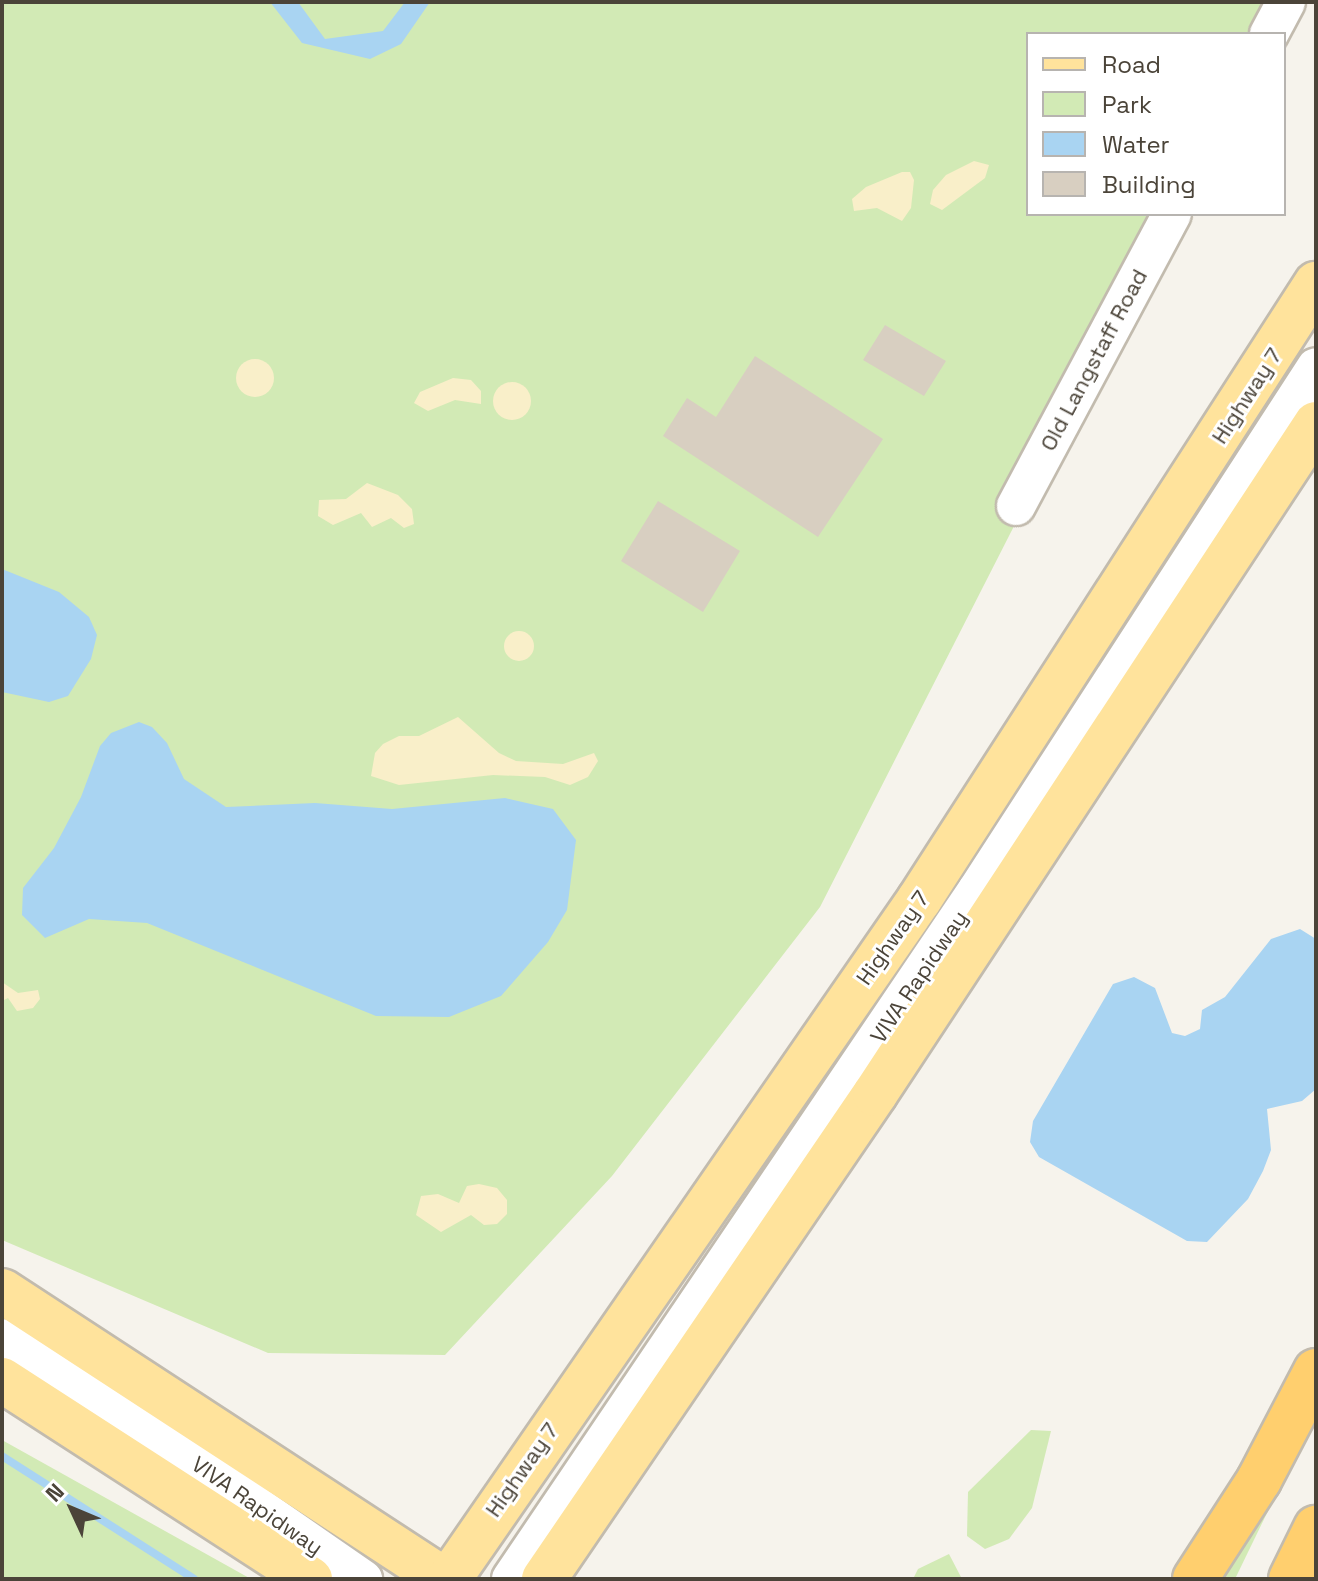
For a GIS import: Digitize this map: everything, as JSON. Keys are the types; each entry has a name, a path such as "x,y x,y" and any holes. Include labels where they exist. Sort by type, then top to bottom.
{"highway":[{"path":"1195,1579 1259,1480 1316,1371"},
{"path":"1291,1579 1316,1528"}],"main road":[{"name":"Highway 7","path":"449,1579 919,900 1316,284"},
{"path":"544,1579 875,1094 1316,424"},
{"path":"2,1291 443,1579"},
{"path":"2,1380 310,1579"}],"street":[{"path":"1270,32 1286,2"},
{"name":"Old Langstaff Road","path":"1016,506 1171,216"},
{"name":"VIVA Rapidway","path":"511,1579 977,890 1316,367"},
{"name":"VIVA Rapidway","path":"2,1338 152,1433 363,1579"},
{"name":"VIVA Rapidway","path":"152,1433 242,1473 288,1477"}],"green space":[{"path":"2,2 1281,2 1265,32 1026,32 1026,216 1172,216 820,907 612,1176 445,1355 268,1353 2,1240"},
{"path":"1031,1430 1051,1431 1032,1508 1009,1539 985,1549 967,1536 968,1492"},
{"path":"2,1440 251,1579 2,1579"},
{"path":"1282,1482 1235,1579 1215,1579"},
{"path":"949,1554 962,1579 913,1579 918,1569"}],"sand":[{"path":"974,161 989,165 985,178 942,210 930,204 933,190 946,175"},
{"path":"902,172 910,172 914,180 911,208 902,221 877,208 854,211 852,199 866,187"},
{"path":"255,359 269,364 274,378 269,392 255,397 241,392 236,378 241,364"},
{"path":"453,378 471,380 481,391 481,404 455,400 428,411 414,403 420,392"},
{"path":"512,382 525,388 531,401 525,414 512,420 499,414 493,401 499,388"},
{"path":"367,483 398,495 412,509 414,524 404,528 391,518 372,527 361,513 333,525 318,516 319,500 346,499"},
{"path":"519,631 525,632 533,640 533,652 525,660 519,661 513,660 505,652 504,646 505,640 513,632"},
{"path":"458,717 499,753 516,761 563,764 594,753 598,761 588,777 570,785 545,777 493,775 399,785 371,776 375,753 383,744 399,736 419,736"},
{"path":"2,982 18,993 38,990 40,999 33,1008 17,1011 8,998 2,1001"},
{"path":"479,1184 497,1188 507,1200 507,1214 497,1224 484,1225 471,1215 441,1232 416,1215 421,1196 438,1194 459,1203 467,1186"}],"water":[{"path":"270,2 298,2 325,39 383,31 405,2 430,2 401,44 370,59 302,43"},
{"path":"2,569 59,592 89,617 97,635 91,659 68,696 49,702 2,692"},
{"path":"139,722 152,727 167,743 184,779 226,807 315,803 392,809 505,798 553,809 576,840 567,910 548,942 501,996 449,1017 376,1016 147,923 89,919 45,938 22,915 23,888 54,848 81,797 100,746 111,733"},
{"path":"1300,929 1316,939 1316,1089 1302,1101 1267,1109 1271,1150 1263,1171 1248,1199 1207,1242 1187,1241 1039,1157 1030,1142 1033,1121 1113,984 1134,977 1155,988 1172,1033 1185,1036 1200,1029 1202,1010 1225,997 1271,939"}],"building":[{"path":"885,325 946,361 924,396 863,360"},
{"path":"755,356 883,439 818,537 663,436 687,398 716,417"},
{"path":"658,501 740,551 703,612 621,561"}],"waterway":[{"path":"2,1456 194,1579"}]}
